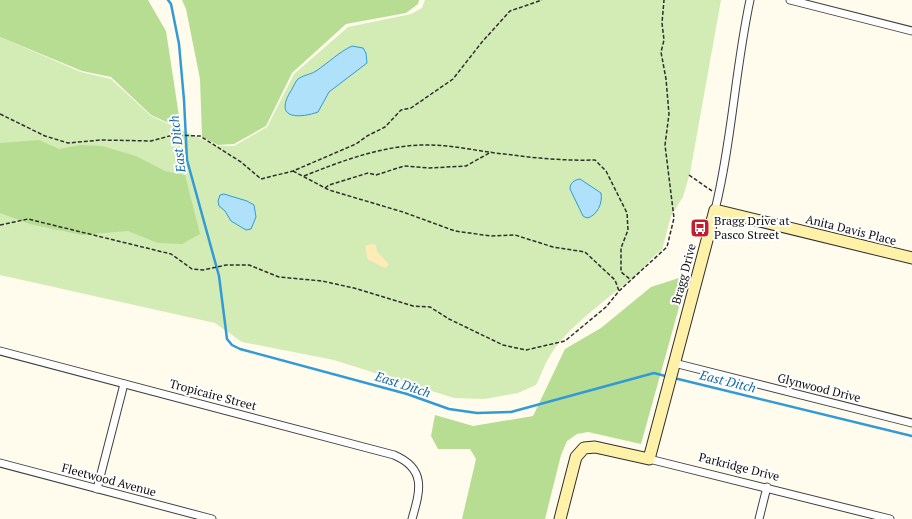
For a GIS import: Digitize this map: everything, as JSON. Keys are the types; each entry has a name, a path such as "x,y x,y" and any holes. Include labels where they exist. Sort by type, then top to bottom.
{"street":[{"name":"Bragg Drive","path":"649,459 715,210 728,150 740,46 750,0"},
{"path":"790,0 912,31"},
{"name":"Anita Davis Place","path":"715,210 912,258"},
{"name":"Tropicaire Street","path":"0,351 391,453 407,461 415,470 419,485 419,494 412,519"},
{"name":"Glynwood Drive","path":"673,367 912,423"},
{"path":"97,489 124,384"},
{"name":"Parkridge Drive","path":"560,519 576,457 582,450 589,446 767,487 890,519"},
{"name":"Fleetwood Avenue","path":"0,463 212,519"},
{"path":"759,519 767,487"}],"path":[{"path":"0,114 45,136 68,143 101,140 151,140 166,135 200,136 240,162 261,179 293,171 356,144 385,126 401,110 411,108 453,79 482,42 510,11 542,0"},
{"path":"0,225 28,220 172,254 192,269 204,270 226,265 249,265 279,277 322,281 413,306 430,307 449,319 503,345 526,350 565,342 606,307 619,291 667,247 674,218 665,145 669,114 666,79 661,52 664,40 662,24 664,0"},
{"path":"304,176 345,159 379,150 420,145 459,147 491,152 578,161 595,160 606,171 627,213 628,230 621,248 621,272 631,280"},
{"path":"326,188 329,185 356,176 368,173 376,175 404,166 429,168 466,166 491,152"},
{"path":"293,171 326,188 403,212 455,231 491,236 515,235 552,247 585,252 615,280 619,291"},
{"path":"690,175 718,196"}],"green space":[{"path":"0,0 148,0 166,31 179,116 173,125 151,115 111,77 82,71 0,37"},
{"path":"182,0 419,0 418,4 406,13 346,24 292,73 266,126 234,144 218,145 202,137 200,79 186,9"},
{"path":"425,0 721,0 690,173 683,197 671,216 662,250 655,255 638,273 569,332 551,354 536,385 518,393 484,399 454,398 334,360 242,342 215,323 0,275 0,37 81,72 111,79 151,116 217,146 234,146 267,127 294,74 348,27 411,14 422,8"},
{"path":"39,140 59,149 80,145 102,146 136,156 165,171 185,175 200,234 182,244 158,243 128,231 82,235 30,224 0,213 0,143"},
{"path":"688,275 641,444 588,432 577,434 567,441 561,455 545,519 462,519 476,459 470,449 438,449 431,436 435,415 473,426 533,416 565,349 601,328 651,287"}],"sand":[{"path":"370,244 376,245 377,252 389,264 386,268 368,260 365,246"}],"water":[{"path":"352,46 363,48 366,53 367,63 329,92 318,112 298,116 288,113 285,109 286,102 297,80 316,71 338,54"},
{"path":"580,179 601,193 600,205 594,215 587,218 583,216 570,189 573,182"},
{"path":"224,194 247,201 254,205 256,217 251,229 246,230 231,221 225,211 219,206 218,201 220,195"}],"waterway":[{"name":"East Ditch","path":"168,0 171,4 179,44 187,160 219,276 227,339 232,345 240,349 407,394 449,409 477,413 511,412 654,373 669,377"},
{"name":"East Ditch","path":"674,378 912,436"}],"place":[{"name":"Bragg Drive at Pasco Street","path":"700,228"}]}
